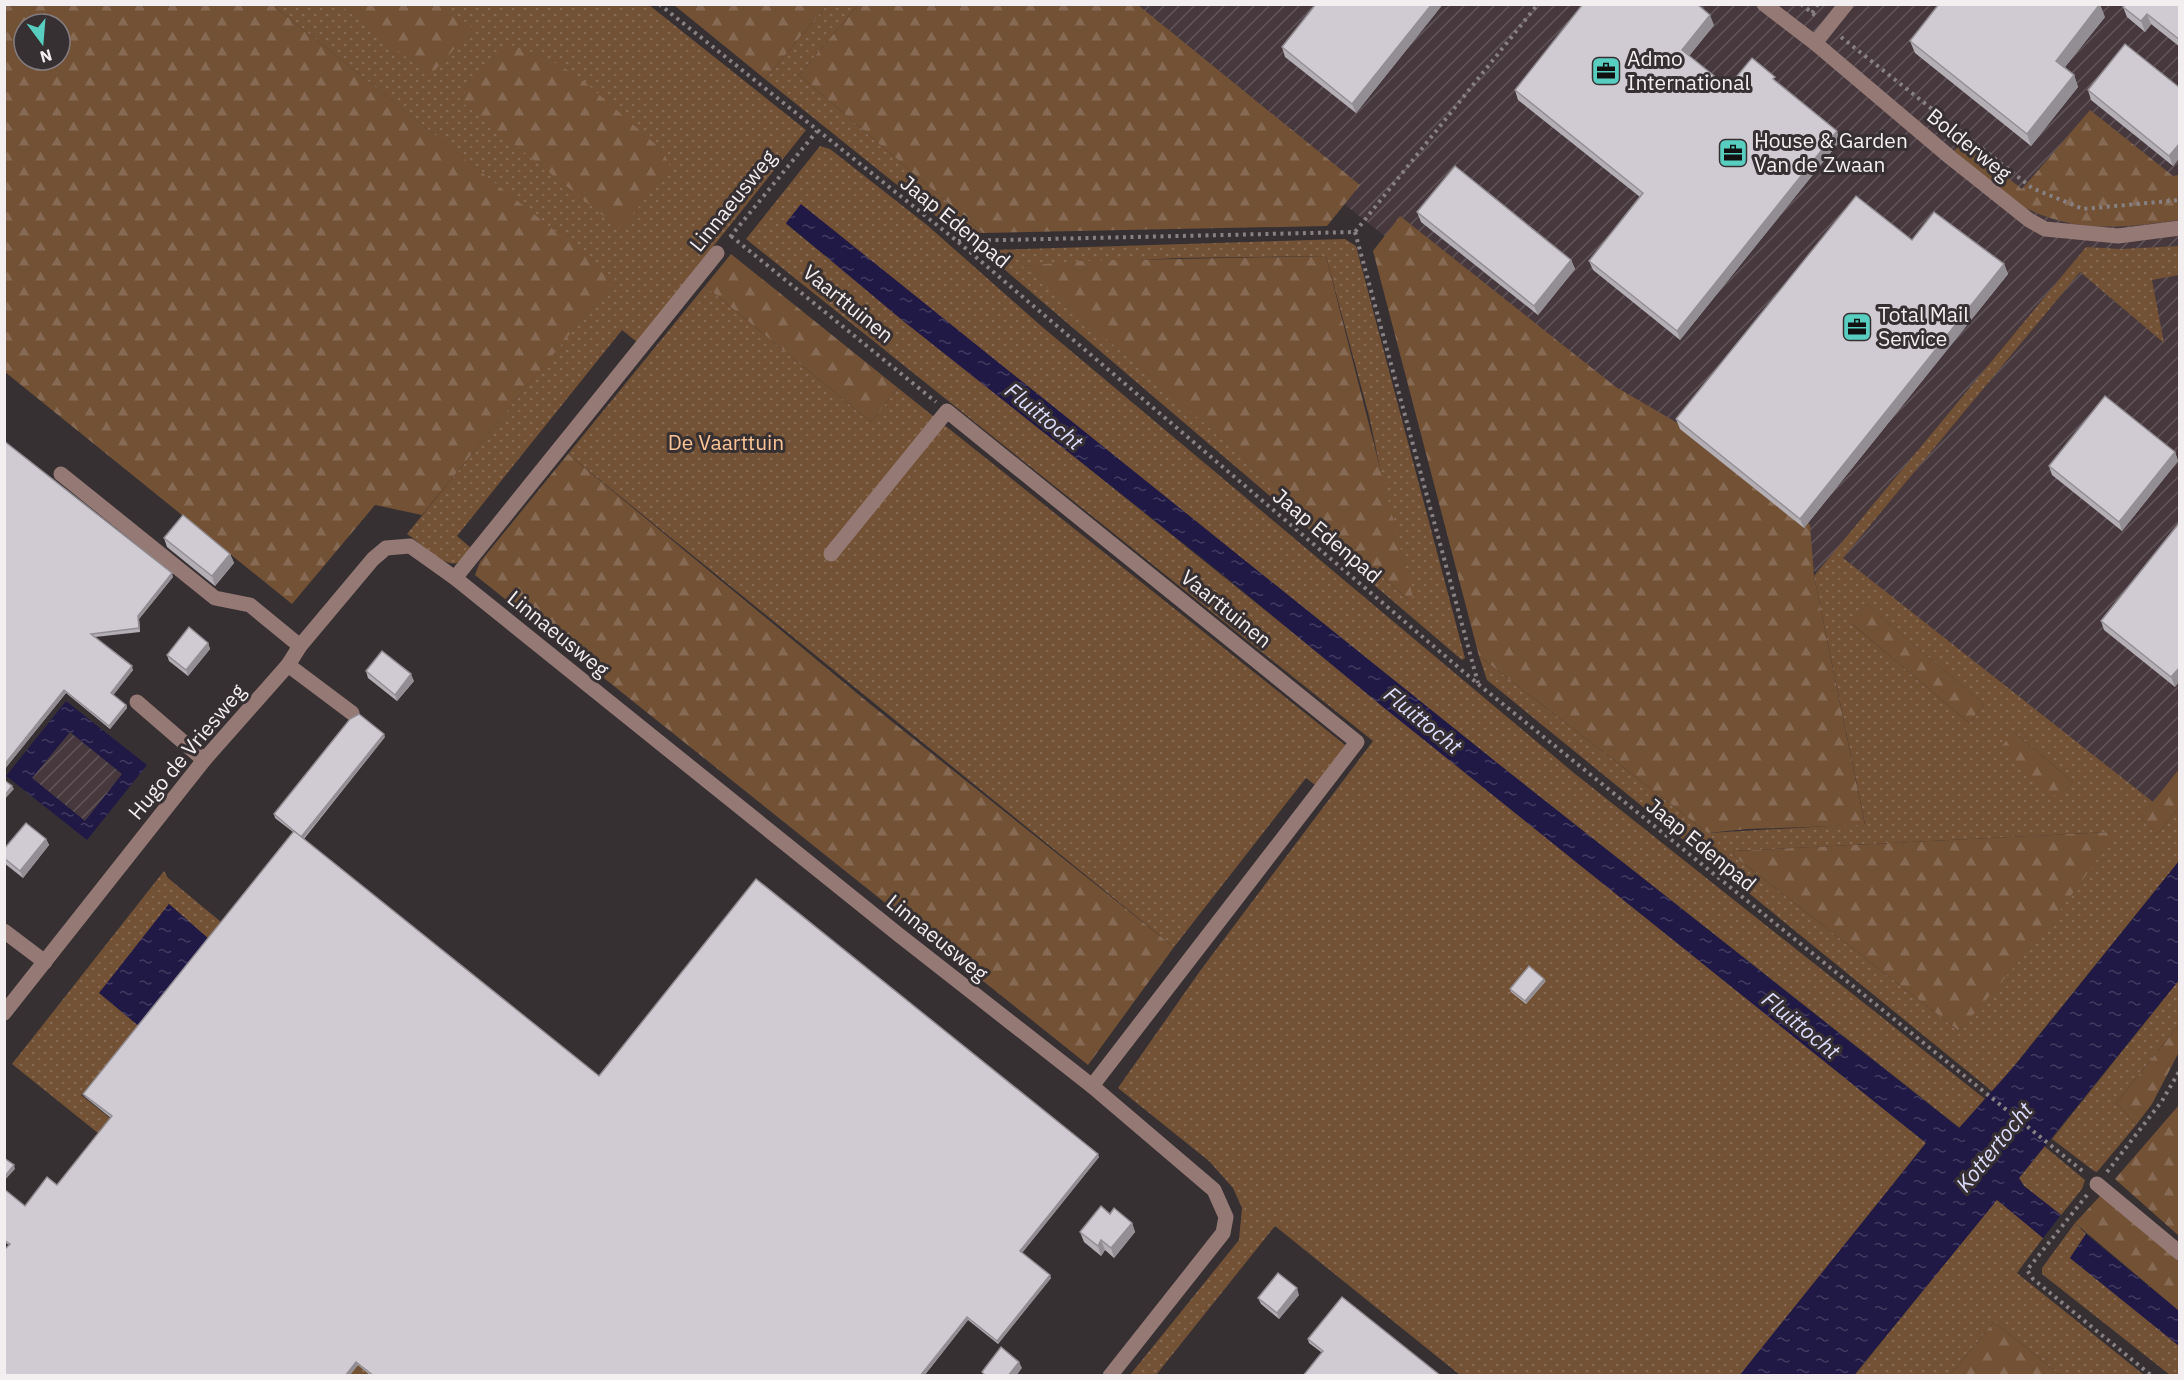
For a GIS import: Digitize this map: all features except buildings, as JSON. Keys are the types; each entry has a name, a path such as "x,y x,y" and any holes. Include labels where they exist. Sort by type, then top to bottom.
{"street":[{"name":"Bolderweg","path":"1764,4 1815,43 1951,158 2029,220 2045,229 2118,236 2180,228"},
{"path":"1815,43 1846,4"},
{"name":"Linnaeusweg","path":"455,578 717,253"},
{"path":"831,554 947,411"},
{"name":"Vaarttuinen","path":"947,411 1357,742 1092,1086"},
{"path":"61,474 216,598 250,605 300,646"},
{"name":"Hugo de Vriesweg","path":"4,1013 204,760 288,665 300,646 379,553 401,545 418,549"},
{"name":"Linnaeusweg","path":"418,549 899,935 1092,1086 1214,1190 1226,1217 1223,1233 1110,1376"},
{"path":"288,665 352,713"},
{"path":"137,702 204,760"},
{"path":"4,931 45,962"},
{"path":"2095,1182 2180,1253"}],"path":[{"name":"Jaap Edenpad","path":"659,4 957,241 1478,684 2095,1182"},
{"path":"957,241 1355,232 1538,4"},
{"path":"1801,4 2032,188 2083,209 2180,200"},
{"path":"1812,13 1818,4"},
{"name":"Linnaeusweg","path":"717,253 817,131"},
{"path":"1355,232 1478,684"},
{"name":"Vaarttuinen","path":"731,236 947,411"},
{"path":"2152,1376 2033,1279 2027,1270 2095,1182 2157,1108 2180,1070"}],"shaded area":[{"path":"1089,5 2179,5 2179,856"},
{"path":"70,732 123,774 85,821 32,778"}],"green space":[{"path":"4,5 273,5 615,279 422,515 375,505 292,604 5,372"},
{"path":"273,5 649,5 806,130 637,342 622,330 457,536 471,548 457,563 446,562 439,558 407,534 614,279"},
{"path":"340,5 444,5 473,28 430,76"},
{"path":"674,5 827,5 765,79"},
{"path":"827,5 858,5 799,75 983,233 957,233 765,79"},
{"path":"858,5 1138,5 1360,185 1327,226 983,233 799,75"},
{"path":"511,45 544,56 579,77 662,150 670,166 621,230 459,100 485,64"},
{"path":"2090,110 2173,176 2179,175 2179,220 2120,226 2063,222 2016,203 1952,153 1963,142 2022,189"},
{"path":"820,146 830,149 927,225 1040,325 1574,773 1985,1099 1960,1128 1501,766 801,205 786,224 1926,1143 1740,1375 1460,1375 1275,1226 1156,1375 1130,1375 1239,1240 1242,1208 1233,1188 1209,1161 1118,1088 1200,971 1373,741 746,239"},
{"path":"1400,216 1616,387 1686,428 1810,525 1814,576 1865,825 1747,829 1708,833 1479,656 1373,251"},
{"path":"1345,239 1356,246 1465,658 1462,660 990,257 991,250","holes":["1326,256 1369,416 1408,599 1023,266 1179,258"]},
{"path":"2179,246 2179,275 2152,280 2164,343 2080,272 1843,558 2153,802 2141,817 2157,835 2179,807 2179,861 1993,1092 1487,680 1479,656 1708,833 1865,824 1814,576 2086,247 2120,249","holes":["1867,605 1984,704 1969,723 1852,624","2014,732 2073,782 2059,798","2109,832 1959,1031 1734,856 1733,851"]},
{"path":"731,254 898,388 871,422 705,286"},
{"path":"1326,256 1413,597 1408,599 1022,266 1081,261"},
{"name":"De Vaarttuin","path":"705,286 871,422 898,388 1354,752 1323,791 1306,778 1174,947 568,454"},
{"path":"568,454 870,704 1174,947 1088,1065 475,575 480,562"},
{"path":"1867,605 1984,704 1969,723 1851,623"},
{"path":"2014,732 2073,782 2059,799 2000,748"},
{"path":"2179,769 2179,807 2157,835 2141,817"},
{"path":"2109,832 2111,841 2042,935 1959,1031 1734,856 1733,851"},
{"path":"164,871 168,878 221,922 210,940 169,904 100,993 140,1027 81,1095 398,1346 374,1375 348,1375 368,1350 12,1064"},
{"path":"2179,980 2179,1025 2116,1103 2136,1125 2097,1172 2094,1171 2052,1139"},
{"path":"2179,1025 2179,1052 2152,1104 2136,1125 2116,1103"},
{"path":"2179,1105 2179,1236 2115,1179"},
{"path":"2044,1146 2085,1180 2082,1189 2061,1215 2024,1186 2019,1178"},
{"path":"2101,1195 2179,1260 2179,1311 2075,1223"},
{"path":"1997,1199 2043,1238 2017,1273 2144,1375 2060,1375 1994,1322 1950,1375 1854,1376"},
{"path":"2075,1223 2086,1234 2070,1258 2179,1344 2179,1375 2170,1375 2042,1274 2042,1268"},
{"path":"1994,1322 2060,1375 1950,1375"}],"water":[{"path":"801,204 1501,766 1959,1128 2017,1063 2179,861 2179,980 2019,1178 2024,1186 2061,1215 2043,1238 1997,1200 1854,1375 1740,1375 1926,1143 1383,707 1227,578 902,320 786,223"},
{"path":"66,701 147,765 87,840 6,776","holes":["70,732 122,774 85,821 32,778"]},
{"path":"169,904 210,940 140,1027 99,993"},
{"path":"2086,1234 2179,1311 2179,1346 2070,1258"}],"place":[{"name":"Admo International","path":"1606,71"},
{"name":"House & Garden Van de Zwaan","path":"1733,153"},
{"name":"Total Mail Service","path":"1857,327"}],"water label":[{"name":"Fluittocht","path":"1044,416"},
{"name":"Fluittocht","path":"1423,720"},
{"name":"Fluittocht","path":"1801,1025"},
{"name":"Kottertocht","path":"1994,1147"}]}
